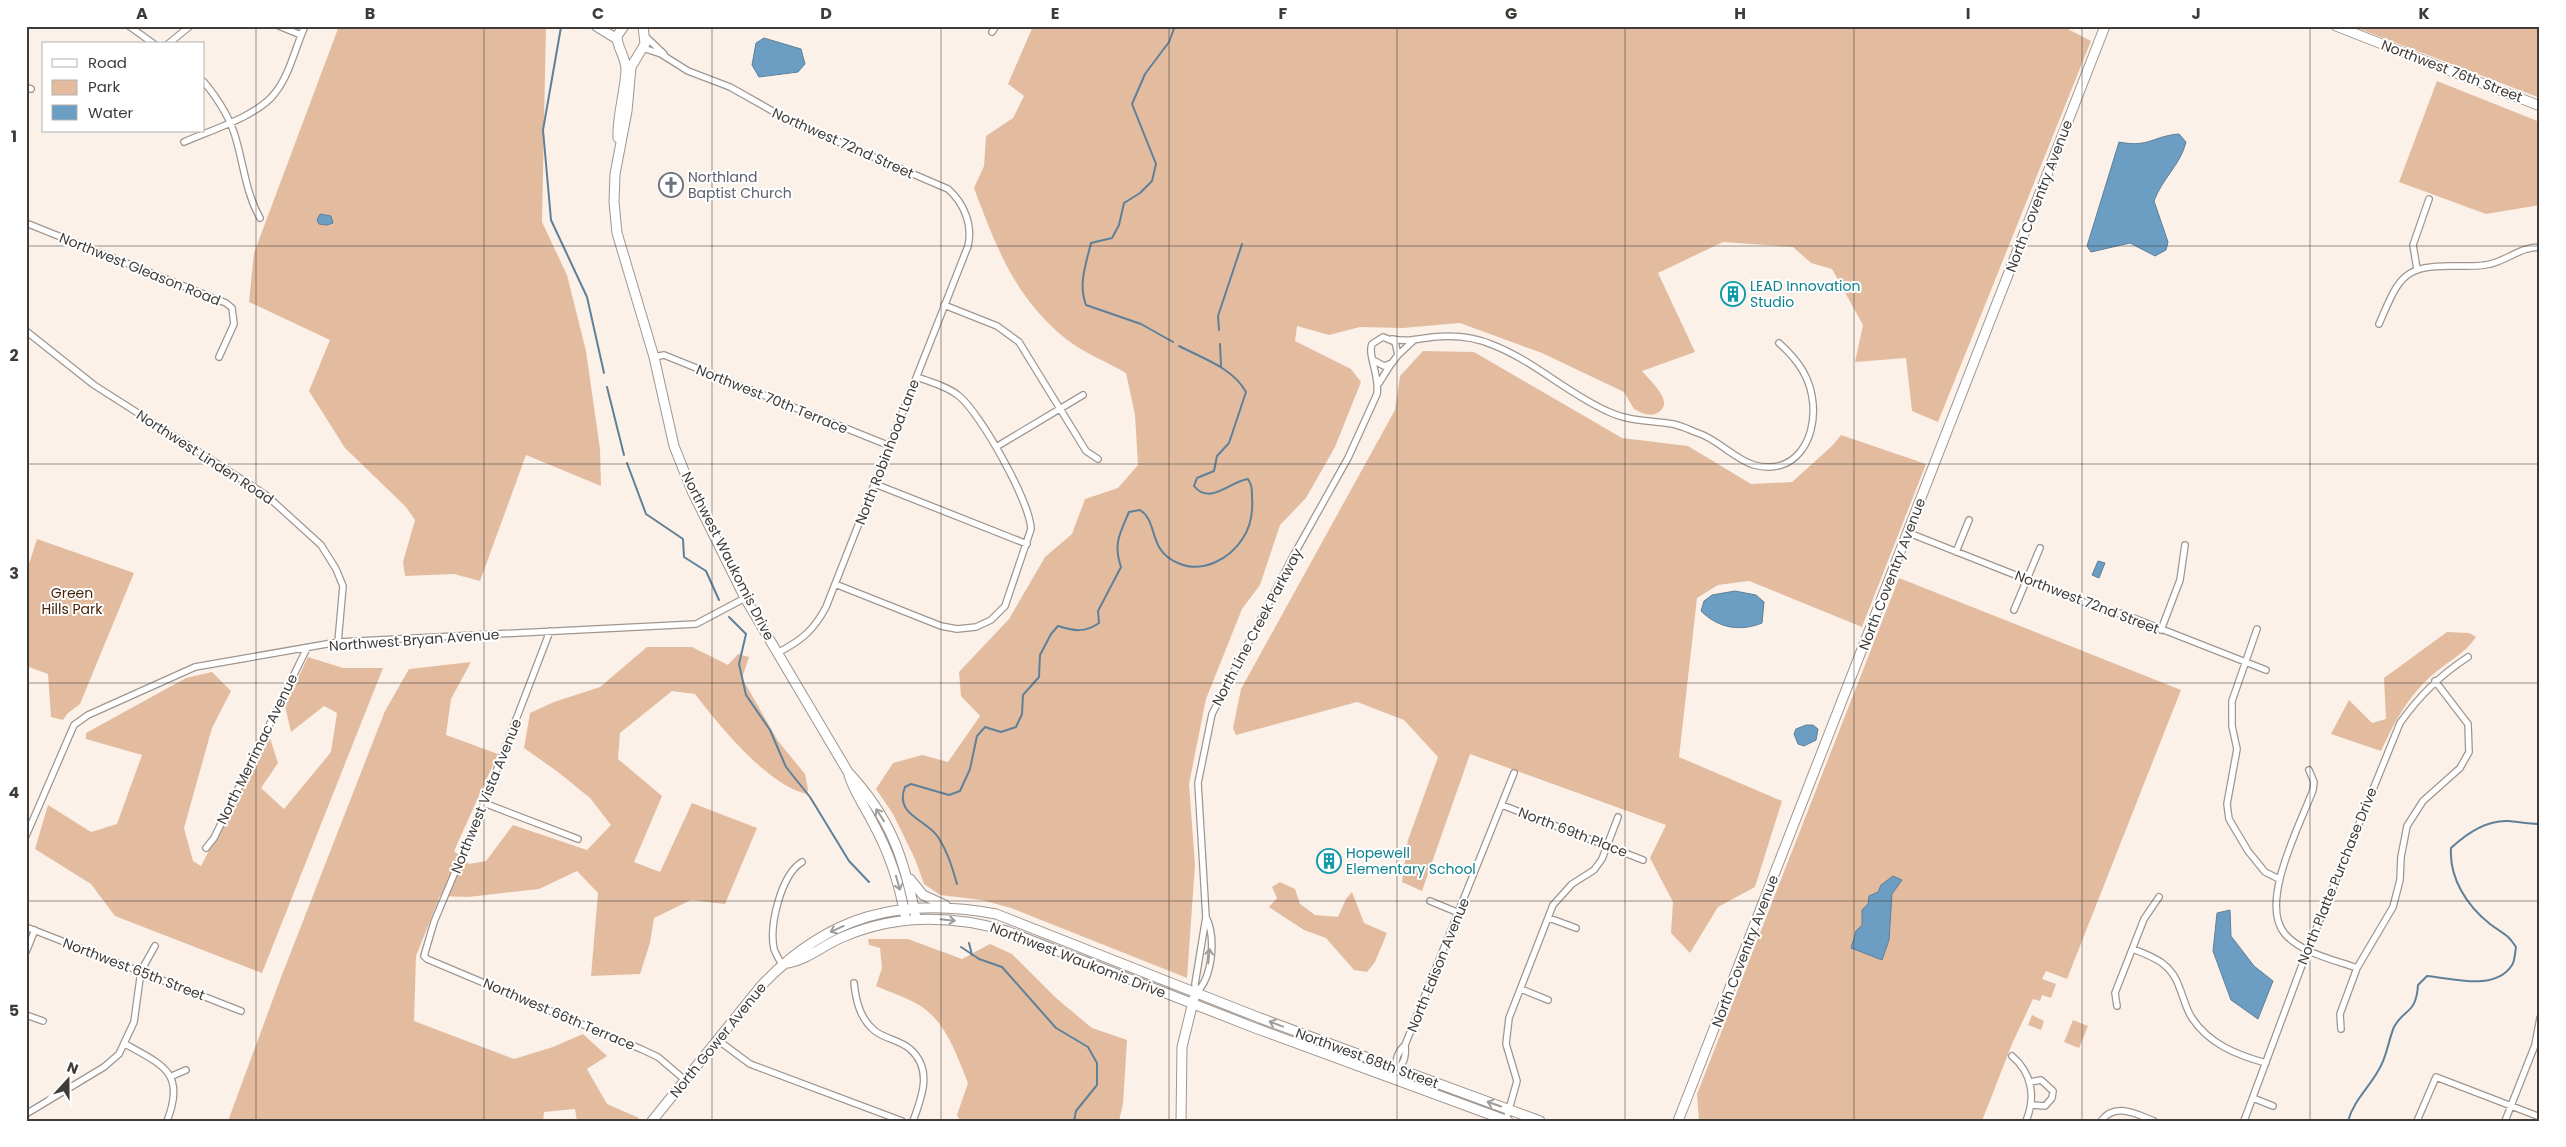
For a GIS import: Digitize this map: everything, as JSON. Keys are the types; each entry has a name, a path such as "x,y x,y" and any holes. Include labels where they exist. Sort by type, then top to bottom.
{"main road":[{"path":"596,26 617,39 623,27 605,26"},
{"name":"North Coventry Avenue","path":"1678,1121 1909,533 1943,438 2105,26"},
{"name":"Northwest 76th Street","path":"2336,26 2540,106"},
{"name":"Northwest Waukomis Drive","path":"643,30 641,50 631,67 627,111 619,149 614,202 617,233 654,357 674,446 692,491 745,598 848,772 853,788 886,848 896,877 906,920"},
{"name":"Northwest Waukomis Drive","path":"617,39 625,58 626,71 617,135 619,149"},
{"path":"621,49 630,53 641,50"},
{"name":"Northwest Waukomis Drive","path":"848,772 861,785 890,829 908,875 916,918 980,923 1007,931 1192,1003"},
{"path":"908,875 924,895 950,907"},
{"name":"North Gower Avenue","path":"652,1121 719,1041 761,986 786,965 796,952 840,927 883,913 914,907 950,907 996,914"},
{"name":"Northwest Waukomis Drive","path":"996,914 1196,993"},
{"name":"North Gower Avenue","path":"786,965 802,960 845,936 872,927 916,918"},
{"path":"1181,1121 1182,1047 1196,993"},
{"name":"Northwest 68th Street","path":"1196,993 1396,1070 1540,1121"},
{"name":"Northwest 68th Street","path":"1192,1003 1393,1080 1507,1120"},
{"path":"1255,1028 1260,1018"}],"street":[{"path":"129,26 151,42"},
{"path":"170,42 190,26"},
{"path":"279,26 301,35"},
{"path":"184,142 248,115 264,105 275,93 291,62 305,26"},
{"name":"Northwest 72nd Street","path":"643,30 668,60"},
{"name":"Northwest 72nd Street","path":"641,50 661,54 688,71 730,87 792,122 948,189 958,199 965,212 970,232"},
{"path":"205,83 220,101 236,138 251,202 260,218"},
{"path":"2418,269 2413,245 2429,199"},
{"name":"Northwest Gleason Road","path":"26,223 226,303 232,308 234,324 219,358"},
{"name":"North Robinhood Lane","path":"777,653 792,645 816,627 875,484 968,246 970,232"},
{"path":"2379,324 2398,283 2418,269 2431,266 2491,264 2531,247 2540,247"},
{"path":"944,305 997,326 1013,336 1028,354 1086,451 1098,459"},
{"name":"Northwest Linden Road","path":"26,330 94,384 266,495 321,545 336,569 343,586 338,642"},
{"path":"1379,383 1370,348 1375,340 1383,337 1413,341 1447,336 1492,344 1620,417 1675,424 1703,435 1725,447 1740,459 1771,467 1793,458 1803,450 1814,426 1813,402 1808,380 1802,366 1779,343"},
{"path":"1392,339 1397,346 1398,355"},
{"name":"North Line Creek Parkway","path":"1196,993 1195,984 1206,917 1198,783 1212,714 1273,594 1348,458 1377,394 1379,383 1398,355 1413,341"},
{"name":"Northwest 70th Terrace","path":"654,357 664,356 890,446"},
{"path":"1373,360 1384,366 1392,363"},
{"path":"835,584 941,626 962,629 984,624 1005,606 1027,544 1031,517 996,448 970,408 958,395 916,377"},
{"path":"996,448 1083,396"},
{"path":"875,484 1027,544"},
{"path":"1956,552 1969,520"},
{"name":"Northwest 72nd Street","path":"1909,533 2104,610 2123,614 2266,670"},
{"path":"2161,630 2180,580 2185,545"},
{"path":"2014,610 2040,548"},
{"name":"Northwest Bryan Avenue","path":"26,836 74,725 88,715 195,667 338,642 696,624 745,598"},
{"path":"2257,629 2232,701 2232,726 2237,749 2226,804 2230,819 2248,851 2265,872 2279,879"},
{"name":"Northwest Vista Avenue","path":"427,959 424,952 426,943 484,802 550,632"},
{"name":"North Merrimac Avenue","path":"206,848 214,838 307,648"},
{"name":"North Platte Purchase Drive","path":"2244,1121 2308,950 2393,737 2400,723 2417,699 2435,681 2468,657"},
{"path":"2341,1029 2340,1014 2357,968 2393,907 2400,880 2400,857 2407,826 2423,800 2460,768 2468,752 2468,724 2435,681"},
{"path":"2310,770 2314,782 2313,790 2279,879 2276,910 2284,934 2294,943 2357,968"},
{"name":"North Edison Avenue","path":"1393,1080 1396,1070 1402,1066 1406,1054 1406,1045 1514,773"},
{"path":"484,802 578,839"},
{"name":"North 69th Place","path":"1502,805 1643,860"},
{"path":"1507,1120 1517,1081 1506,1044 1506,1032 1521,989 1549,918 1561,894 1572,884 1594,870 1608,846 1618,818"},
{"path":"786,965 774,949 774,930 779,901 790,870 802,862"},
{"path":"2117,1006 2115,993 2144,919 2159,897"},
{"path":"1430,901 1459,912"},
{"name":"North Line Creek Parkway","path":"1196,993 1202,987 1209,963 1210,927 1206,917"},
{"path":"1549,918 1576,928"},
{"name":"Northwest 65th Street","path":"26,927 241,1011"},
{"path":"26,952 35,930"},
{"path":"26,1114 104,1067 119,1054 134,1022 141,972 155,946"},
{"path":"2133,949 2158,958 2168,966 2175,976 2190,1016 2211,1039 2230,1051 2266,1063"},
{"name":"Northwest 66th Terrace","path":"427,959 641,1049 658,1057 685,1080"},
{"path":"854,982 855,997 861,1015 875,1031 910,1049 922,1064 925,1077 920,1102 913,1121"},
{"path":"1521,989 1548,1000"},
{"path":"26,1014 43,1021"},
{"path":"2505,1121 2535,1045 2540,1018"},
{"path":"719,1041 750,1064 902,1121"},
{"path":"125,1044 160,1063 172,1076 174,1104 167,1121"},
{"path":"2012,1056 2023,1068 2030,1082 2031,1105 2026,1121"},
{"path":"172,1076 186,1070"},
{"path":"2417,1121 2436,1077 2540,1117"},
{"path":"2030,1082 2041,1080 2053,1091 2052,1098 2045,1106 2031,1105"},
{"path":"2253,1098 2273,1106"},
{"path":"2101,1121 2114,1111 2124,1110 2154,1121"}],"green space":[{"path":"339,26 546,26 542,222 567,275 586,351 600,449 601,486 526,455 480,581 454,574 405,576 403,562 415,520 406,507 345,448 309,391 330,340 249,302 254,253"},
{"path":"1033,26 2062,26 2091,41 1938,422 1912,411 1906,358 1855,362 1863,325 1832,269 1811,263 1793,247 1723,242 1658,273 1695,352 1642,371 1663,398 1662,409 1651,415 1634,409 1624,392 1542,353 1460,323 1403,328 1360,327 1329,335 1297,326 1295,341 1351,369 1361,382 1335,447 1306,498 1280,525 1260,585 1242,609 1206,699 1189,784 1195,865 1187,978 1011,908 982,900 940,895 924,884 915,859 893,814 876,789 893,763 922,755 948,762 980,716 961,696 959,672 1009,619 1045,557 1072,534 1085,499 1118,488 1138,465 1135,415 1126,373 1066,339 1033,306 1020,289 999,251 974,188 984,166 986,136 1013,118 1024,96 1008,84"},
{"path":"2352,26 2540,26 2540,98"},
{"path":"2437,81 2540,122 2540,205 2486,214 2399,182"},
{"path":"1423,351 1474,352 1622,438 1688,446 1751,484 1792,482 1832,446 1841,435 1926,464 1862,627 1749,581 1718,585 1697,598 1679,757 1782,801 1755,887 1718,907 1690,953 1671,933 1673,902 1650,858 1666,825 1470,754 1422,891 1402,882 1408,840 1438,757 1404,720 1357,702 1236,735 1233,728 1241,689 1395,410 1400,376"},
{"name":"Green Hills Park","path":"37,539 134,573 80,704 68,713 63,720 51,717 48,674 26,666 26,573"},
{"path":"1899,578 2181,690 2067,979 2046,971 2042,979 2056,984 2051,998 2042,995 2040,1001 2033,999 2012,1044 1982,1121 1699,1121 1697,1094"},
{"path":"2447,632 2469,633 2476,637 2461,653 2430,677 2414,693 2396,721 2381,751 2331,734 2349,700 2372,723 2386,719 2384,678"},
{"path":"647,647 692,647 728,665 738,654 749,657 742,678 778,741 805,774 807,794 792,789 777,780 745,753 695,694 672,691 620,733 618,759 662,796 634,862 660,872 692,803 757,828 725,904 691,900 654,918 650,943 640,974 591,976 598,893 577,871 539,889 468,897 440,896 416,956 414,1021 514,1059 553,1047 583,1034 607,1056 587,1069 607,1104 639,1118 637,1121 577,1121 575,1109 544,1112 543,1121 228,1121 280,980 385,711 409,669 471,662 451,699 446,735 498,754 454,851 469,864 486,861 513,825 587,850 611,825 590,798 524,748 530,713 554,702 600,687"},
{"path":"308,657 343,668 383,668 262,973 115,916 91,884 35,849 48,805 91,832 117,824 142,755 86,739 86,733 186,678 212,672 231,691 212,728 184,828 193,861 201,866 269,735 278,763 261,788 284,809 331,752 337,713 324,706 291,732 285,706"},
{"path":"1280,882 1295,889 1300,904 1315,915 1338,917 1346,899 1352,892 1364,923 1387,933 1375,962 1367,972 1354,970 1326,938 1304,930 1269,907 1277,898 1272,887"},
{"path":"868,939 908,939 962,959 990,944 1012,954 1056,998 1092,1028 1127,1040 1123,1104 1119,1121 960,1121 957,1115 968,1083 945,1031 931,1014 922,1007 906,998 876,986 882,968 880,948 869,945"},
{"path":"2032,1015 2044,1021 2041,1030 2028,1025"},
{"path":"2073,1020 2088,1026 2079,1048 2064,1042"}],"water":[{"path":"764,38 801,49 805,64 798,72 759,77 752,65 756,43"},
{"path":"2179,134 2186,142 2184,150 2154,201 2168,242 2166,250 2155,256 2130,243 2091,252 2087,246 2119,142 2137,144"},
{"path":"320,214 331,216 333,223 327,225 319,224 317,220"},
{"path":"2098,561 2105,563 2099,578 2092,575"},
{"path":"1735,591 1756,595 1764,602 1762,623 1738,628 1730,627 1722,625 1701,611 1704,601 1712,595"},
{"path":"1806,725 1813,725 1818,729 1816,740 1804,746 1798,744 1794,734 1796,729"},
{"path":"1893,876 1902,880 1892,894 1889,940 1882,960 1851,948 1856,931 1862,925 1862,910 1868,904 1869,896 1878,892 1881,885"},
{"path":"2230,910 2231,936 2254,966 2273,981 2258,1019 2231,1000 2213,951 2217,913"}],"waterway":[{"path":"1173,342 1141,324 1086,305 1083,282 1091,243 1112,238 1119,225 1124,203 1140,193 1152,181 1156,164 1132,104 1145,74 1169,42 1175,26"},
{"path":"561,27 543,130 551,220 587,297 604,373"},
{"path":"1219,330 1218,316 1242,244"},
{"path":"1220,344 1221,366"},
{"path":"957,884 947,854 938,837 907,810 903,796 905,787 911,784 949,795 960,791 970,769 977,736 985,727 1001,732 1016,727 1022,714 1023,695 1039,677 1040,655 1051,634 1058,626 1084,630 1099,623 1098,611 1121,567 1118,545 1120,533 1129,512 1140,510 1146,515 1157,544 1162,551 1168,557 1187,566 1206,565 1223,558 1237,546 1248,528 1252,513 1252,488 1248,479 1220,491 1207,494 1200,492 1194,486 1197,478 1214,471 1217,456 1229,443 1246,392 1233,376 1225,370 1179,346"},
{"path":"607,387 624,455"},
{"path":"627,463 646,514 683,539 684,557 706,571 719,600"},
{"path":"729,617 746,634 739,664 746,695 770,730 786,767 810,797 849,861 869,882"},
{"path":"2348,1121 2357,1101 2381,1066 2394,1027 2415,1002 2418,985 2427,976 2460,981 2484,981 2504,973 2513,963 2516,947 2513,942 2482,917 2461,890 2453,870 2451,848 2470,833 2492,823 2508,821 2540,824"},
{"path":"969,943 972,955"},
{"path":"961,947 979,959 1002,967 1056,1028 1088,1047 1097,1063 1097,1085 1076,1111 1074,1121"}],"place":[{"name":"Northland Baptist Church","path":"671,185"},
{"name":"LEAD Innovation Studio","path":"1733,294"},
{"name":"Hopewell Elementary School","path":"1329,861"}]}
